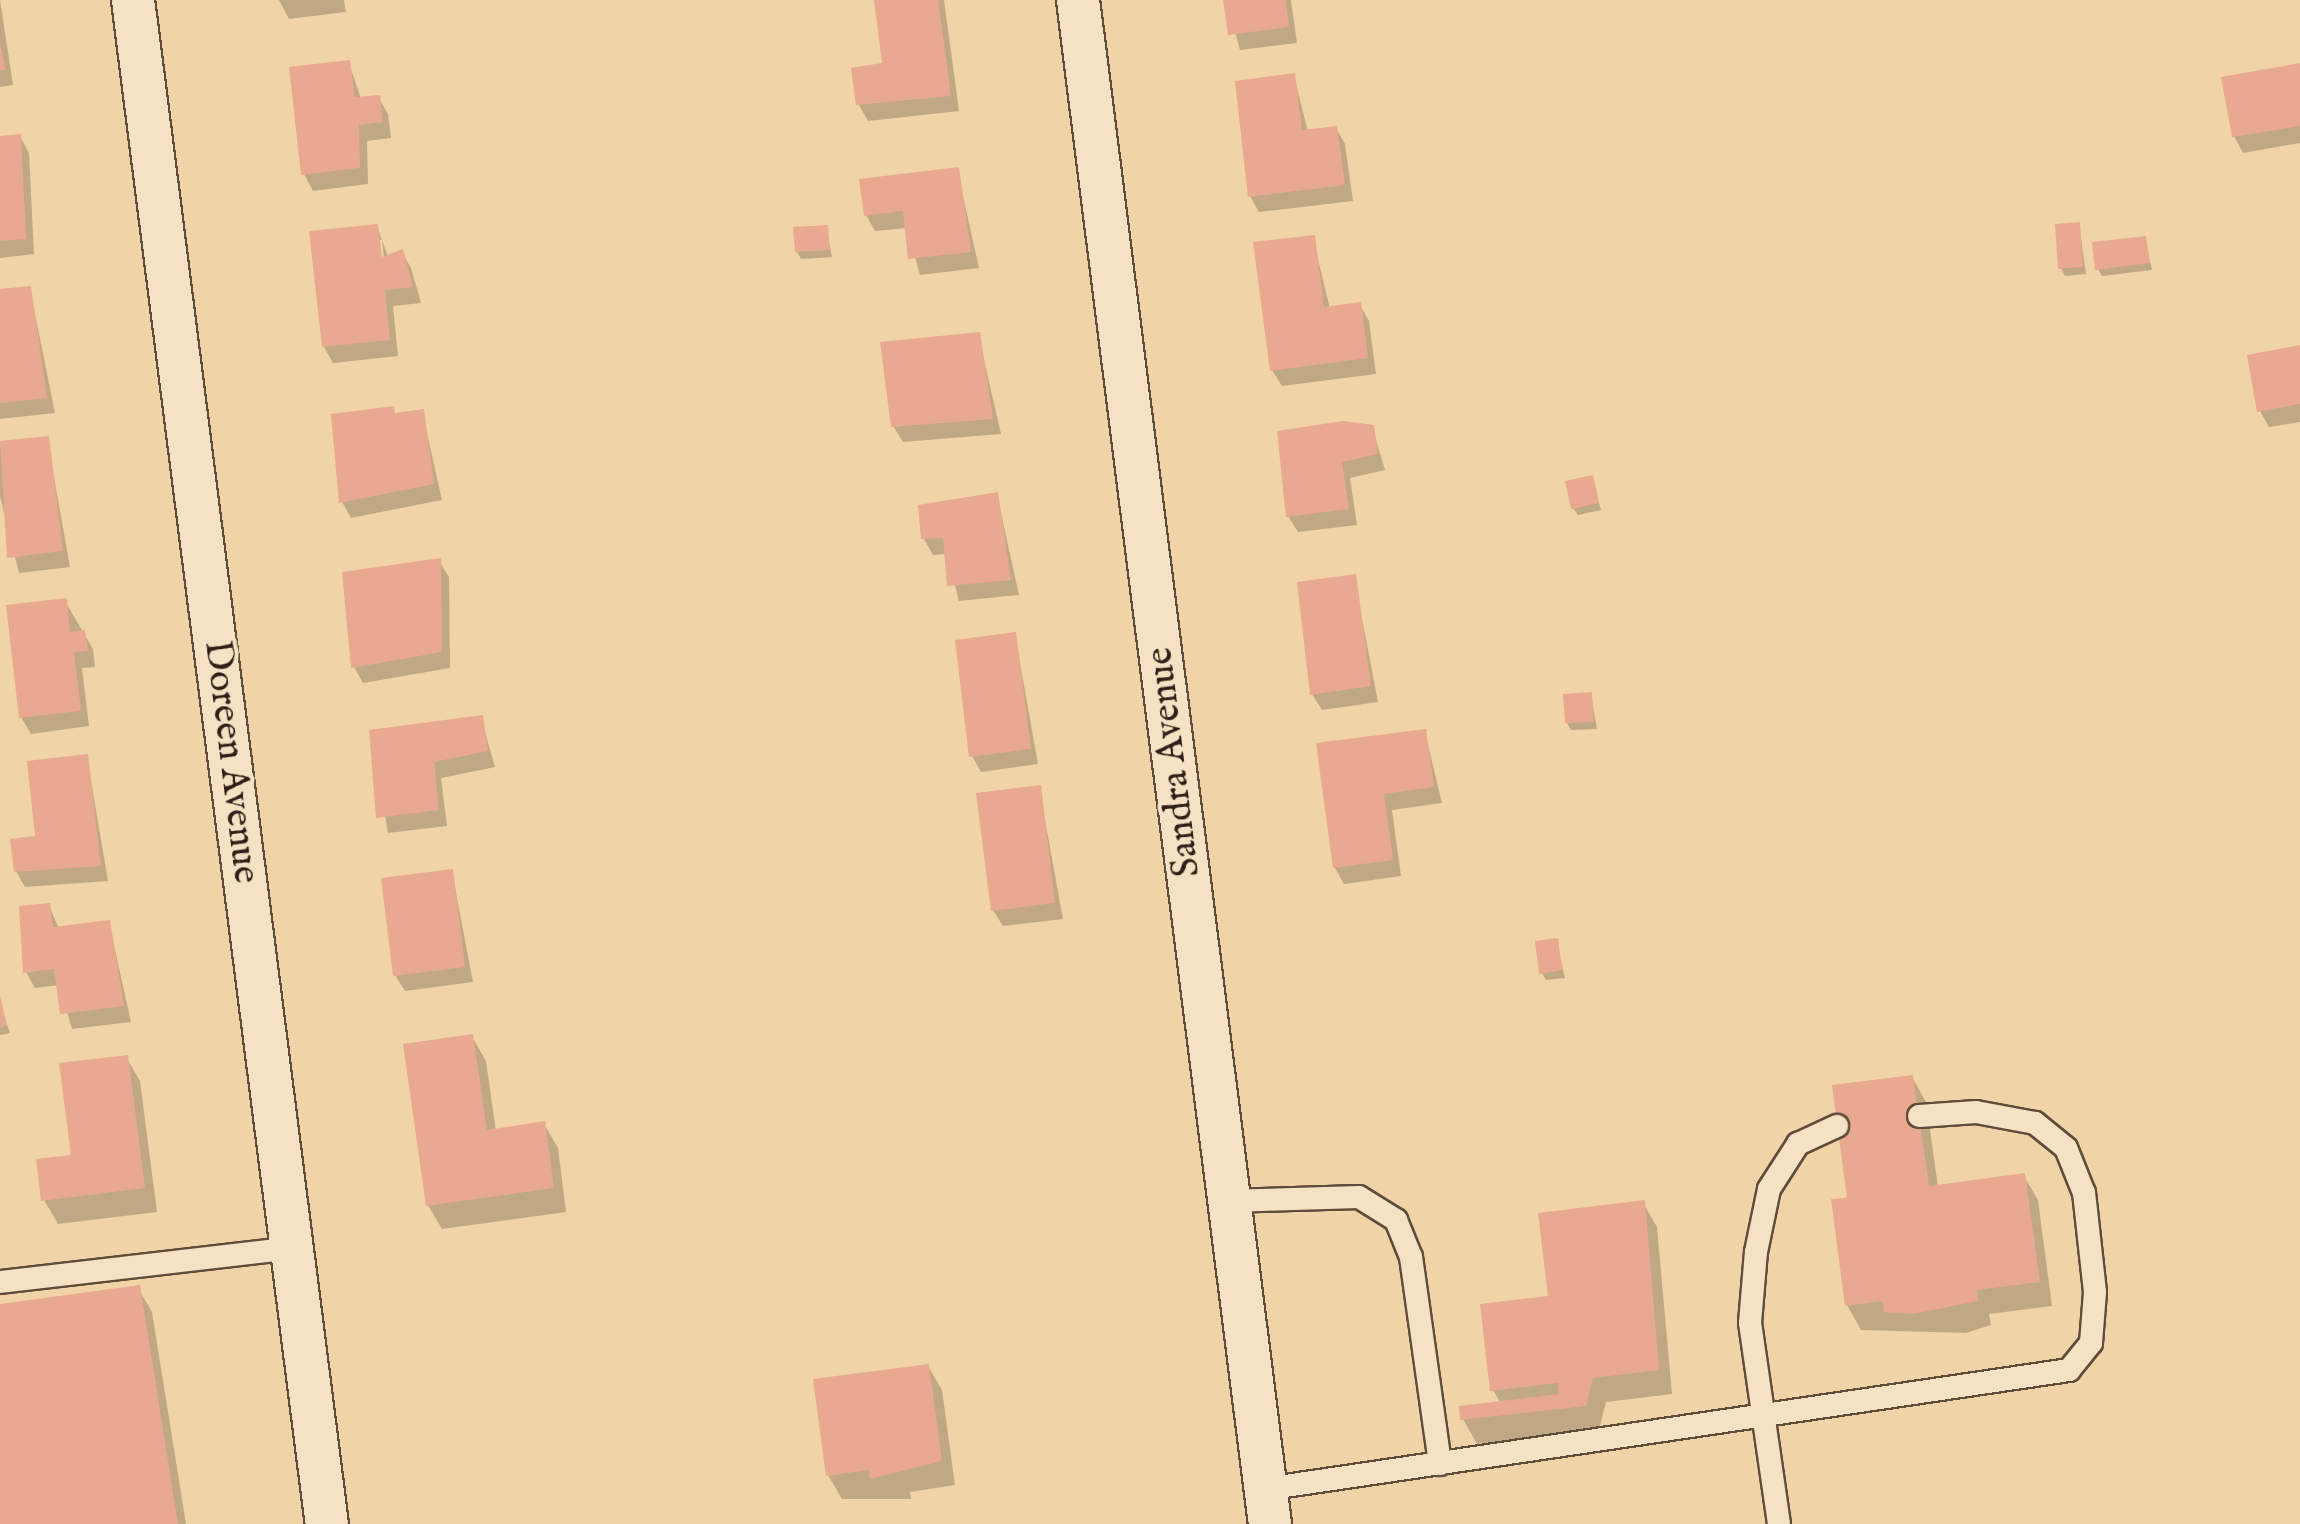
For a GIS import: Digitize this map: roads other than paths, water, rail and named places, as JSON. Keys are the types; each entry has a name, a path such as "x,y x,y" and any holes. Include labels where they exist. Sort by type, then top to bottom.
{"street":[{"name":"Doreen Avenue","path":"133,0 327,1524"},
{"name":"Sandra Avenue","path":"1078,0 1268,1507"}],"lane":[{"path":"1268,1507 1440,1464 2025,1381 2069,1370 2090,1343 2095,1292 2084,1193 2066,1148 2034,1123 1976,1112 1919,1116"},
{"path":"1779,1524 1750,1323 1769,1189 1798,1144 1838,1126"},
{"path":"1228,1201 1358,1196 1396,1220 1410,1256 1440,1464"},
{"path":"0,1282 292,1248"}]}
